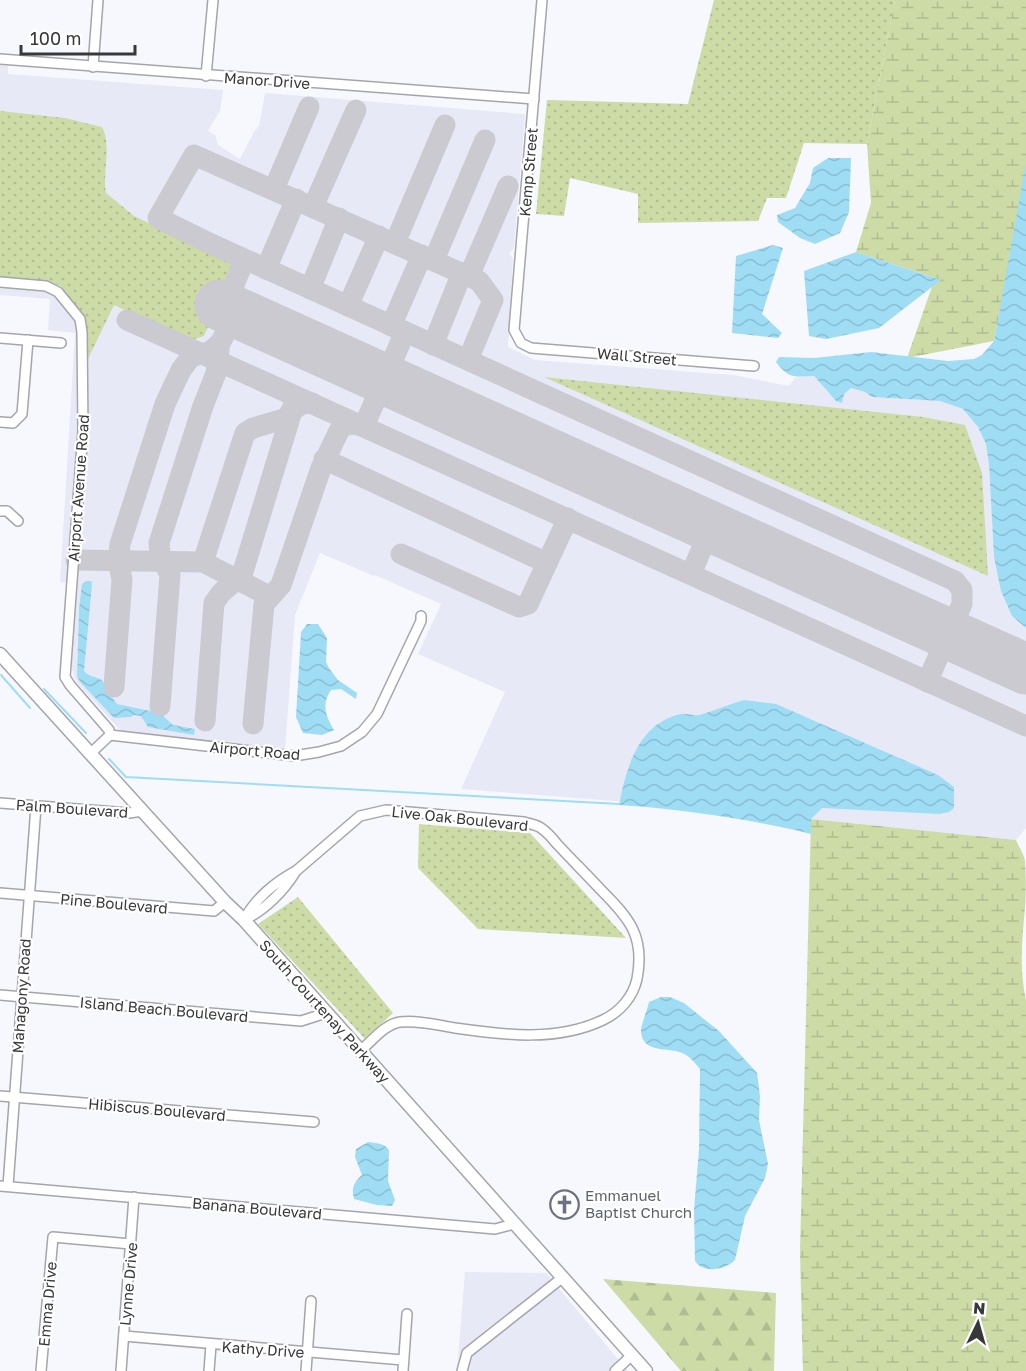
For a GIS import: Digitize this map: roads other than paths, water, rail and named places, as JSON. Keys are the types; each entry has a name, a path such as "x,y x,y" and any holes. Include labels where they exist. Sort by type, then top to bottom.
{"main road":[{"name":"South Courtenay Parkway","path":"2,660 244,920 646,1371"}],"street":[{"path":"93,67 98,0"},
{"path":"206,76 213,0"},
{"name":"Kemp Street","path":"520,343 514,330 542,0"},
{"name":"Manor Drive","path":"0,59 534,99"},
{"name":"Airport Avenue Road","path":"0,282 46,286 58,292 80,319 83,431 65,677 111,735"},
{"path":"0,338 61,343"},
{"path":"0,422 13,423 22,414 28,340"},
{"name":"Wall Street","path":"520,343 531,348 754,366"},
{"path":"0,511 7,512 18,520"},
{"name":"Airport Road","path":"111,735 294,756 341,746 362,732 377,714 421,621 421,616"},
{"path":"91,753 111,735"},
{"name":"Palm Boulevard","path":"0,803 129,813 143,811"},
{"name":"Mahagony Road","path":"4,1186 14,1097 36,806"},
{"name":"Live Oak Boulevard","path":"244,920 256,914 289,883 296,872 360,816 386,810 524,822 542,828 618,907 638,938 639,960 633,991 616,1012 590,1026 563,1033 515,1034 427,1023 398,1022 383,1031 360,1051"},
{"name":"Pine Boulevard","path":"0,893 214,911 225,902"},
{"name":"Island Beach Boulevard","path":"0,995 301,1021 326,1013"},
{"name":"Hibiscus Boulevard","path":"0,1096 314,1122"},
{"name":"Banana Boulevard","path":"4,1186 495,1229 513,1224"},
{"name":"Lynne Drive","path":"121,1371 134,1197"},
{"name":"Emma Drive","path":"41,1371 53,1237 131,1244"},
{"path":"462,1371 467,1353 562,1278"},
{"path":"306,1371 311,1301"},
{"path":"403,1371 407,1314"},
{"name":"Kathy Drive","path":"123,1336 404,1360"},
{"path":"209,1371 211,1345"},
{"path":"615,1371 632,1355"}],"water":[{"path":"828,158 851,158 849,212 840,233 815,244 800,238 778,222 777,215 795,208 810,183 813,168"},
{"path":"1026,163 1026,628 1012,616 1001,591 994,557 986,444 978,427 963,409 940,401 872,397 865,392 851,388 844,394 842,403 836,401 814,376 792,376 776,362 779,357 814,358 871,352 948,361 974,359 982,355 994,341"},
{"path":"773,245 783,248 762,314 782,333 778,338 732,333 736,256"},
{"path":"856,252 941,280 879,328 826,339 809,336 804,271"},
{"path":"91,581 92,584 84,671 103,681 105,688 117,704 160,713 173,725 195,729 194,735 148,727 141,716 114,718 81,683 77,677 79,609 82,584"},
{"path":"307,624 318,624 327,638 326,662 329,668 338,680 357,693 356,699 341,689 331,690 325,706 334,730 322,735 303,733 296,717 301,632"},
{"path":"744,700 776,704 938,775 954,787 954,808 949,812 939,814 822,808 811,819 811,834 715,815 619,805 636,749 654,727 666,719 681,714 699,715"},
{"path":"661,997 670,997 684,1003 719,1031 757,1073 760,1096 759,1120 768,1164 765,1178 745,1216 735,1260 720,1268 704,1268 695,1261 694,1210 699,1149 700,1069 685,1054 651,1046 642,1038 641,1030 649,1002"},
{"path":"368,1142 377,1143 389,1150 388,1181 395,1200 392,1206 354,1199 354,1186 362,1175 355,1157 356,1149"}],"waterway":[{"path":"1,675 30,708"},
{"path":"44,689 86,733"},
{"path":"109,759 126,777 619,804"}],"place":[{"name":"Emmanuel Baptist Church","path":"564,1204"}]}
